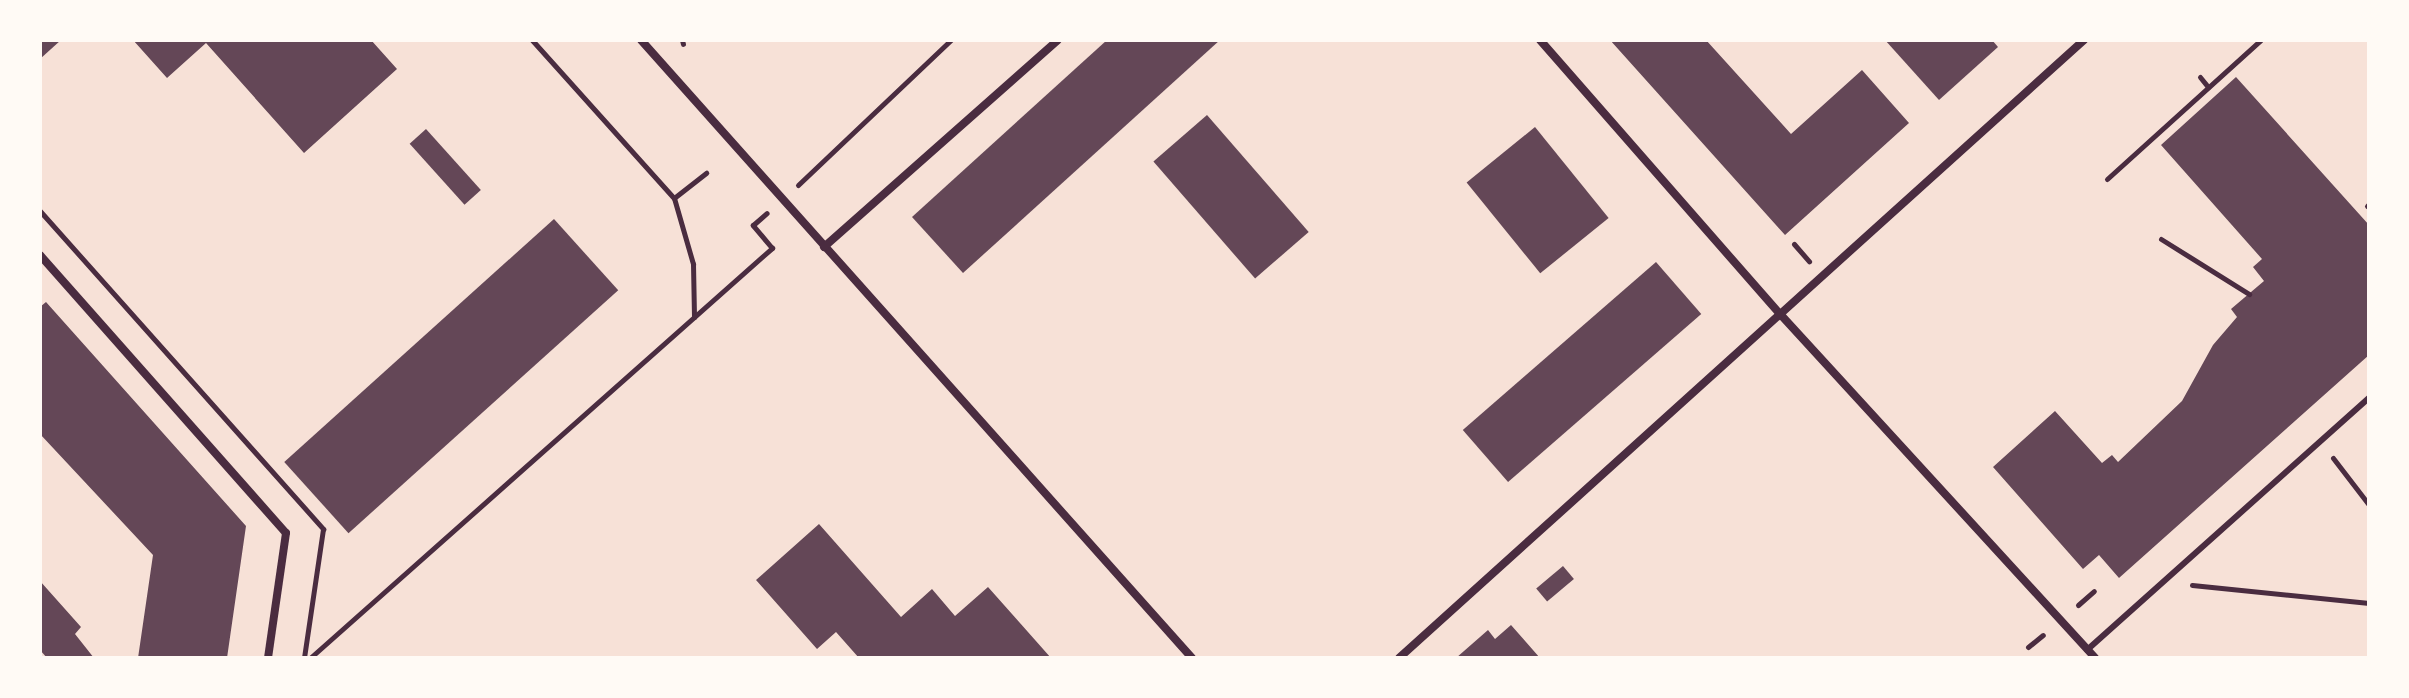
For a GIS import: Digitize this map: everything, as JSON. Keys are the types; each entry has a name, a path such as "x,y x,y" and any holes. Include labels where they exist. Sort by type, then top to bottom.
{"street":[{"path":"641,40 1192,658"},
{"path":"824,247 1058,40"},
{"path":"1540,40 1781,315 2095,658"},
{"path":"1399,658 2084,40"},
{"path":"40,255 286,533 268,658"}],"lane":[{"path":"2087,650 2369,398"}],"path":[{"path":"532,40 674,198 693,264 694,318"},
{"path":"782,200 951,40"},
{"path":"2107,179 2261,40"},
{"path":"2200,77 2208,87"},
{"path":"674,198 706,173"},
{"path":"310,658 772,248 753,225"},
{"path":"2161,239 2249,294"},
{"path":"2321,441 2369,505"},
{"path":"2167,579 2205,589 2369,603"}],"building":[{"path":"40,40 61,40 40,59"},
{"path":"133,40 371,40 397,69 304,153 206,43 167,78"},
{"path":"1107,40 1220,40 963,273 912,217"},
{"path":"1610,40 1706,40 1791,134 1862,70 1909,123 1785,235"},
{"path":"1885,40 1992,40 1998,47 1939,100"},
{"path":"2236,77 2369,225 2369,355 2119,578 2099,555 2083,569 1993,467 2055,411 2102,463 2112,455 2118,462 2182,401 2213,345 2237,317 2231,309 2264,281 2253,267 2262,259 2161,145"},
{"path":"1207,115 1309,232 1255,279 1153,162"},
{"path":"1535,127 1609,218 1540,273 1467,182"},
{"path":"426,129 481,190 465,205 410,144"},
{"path":"554,219 618,290 348,533 284,462"},
{"path":"1656,262 1701,314 1508,482 1463,430"},
{"path":"46,302 246,526 227,658 138,658 153,555 40,434 40,307"},
{"path":"819,524 901,617 932,589 955,616 988,587 1051,658 859,658 836,632 817,649 756,580"},
{"path":"1563,566 1574,579 1547,602 1536,588"},
{"path":"40,581 81,627 75,634 94,658 47,658 40,650"},
{"path":"1511,625 1540,658 1456,658 1488,630 1495,639"}]}
